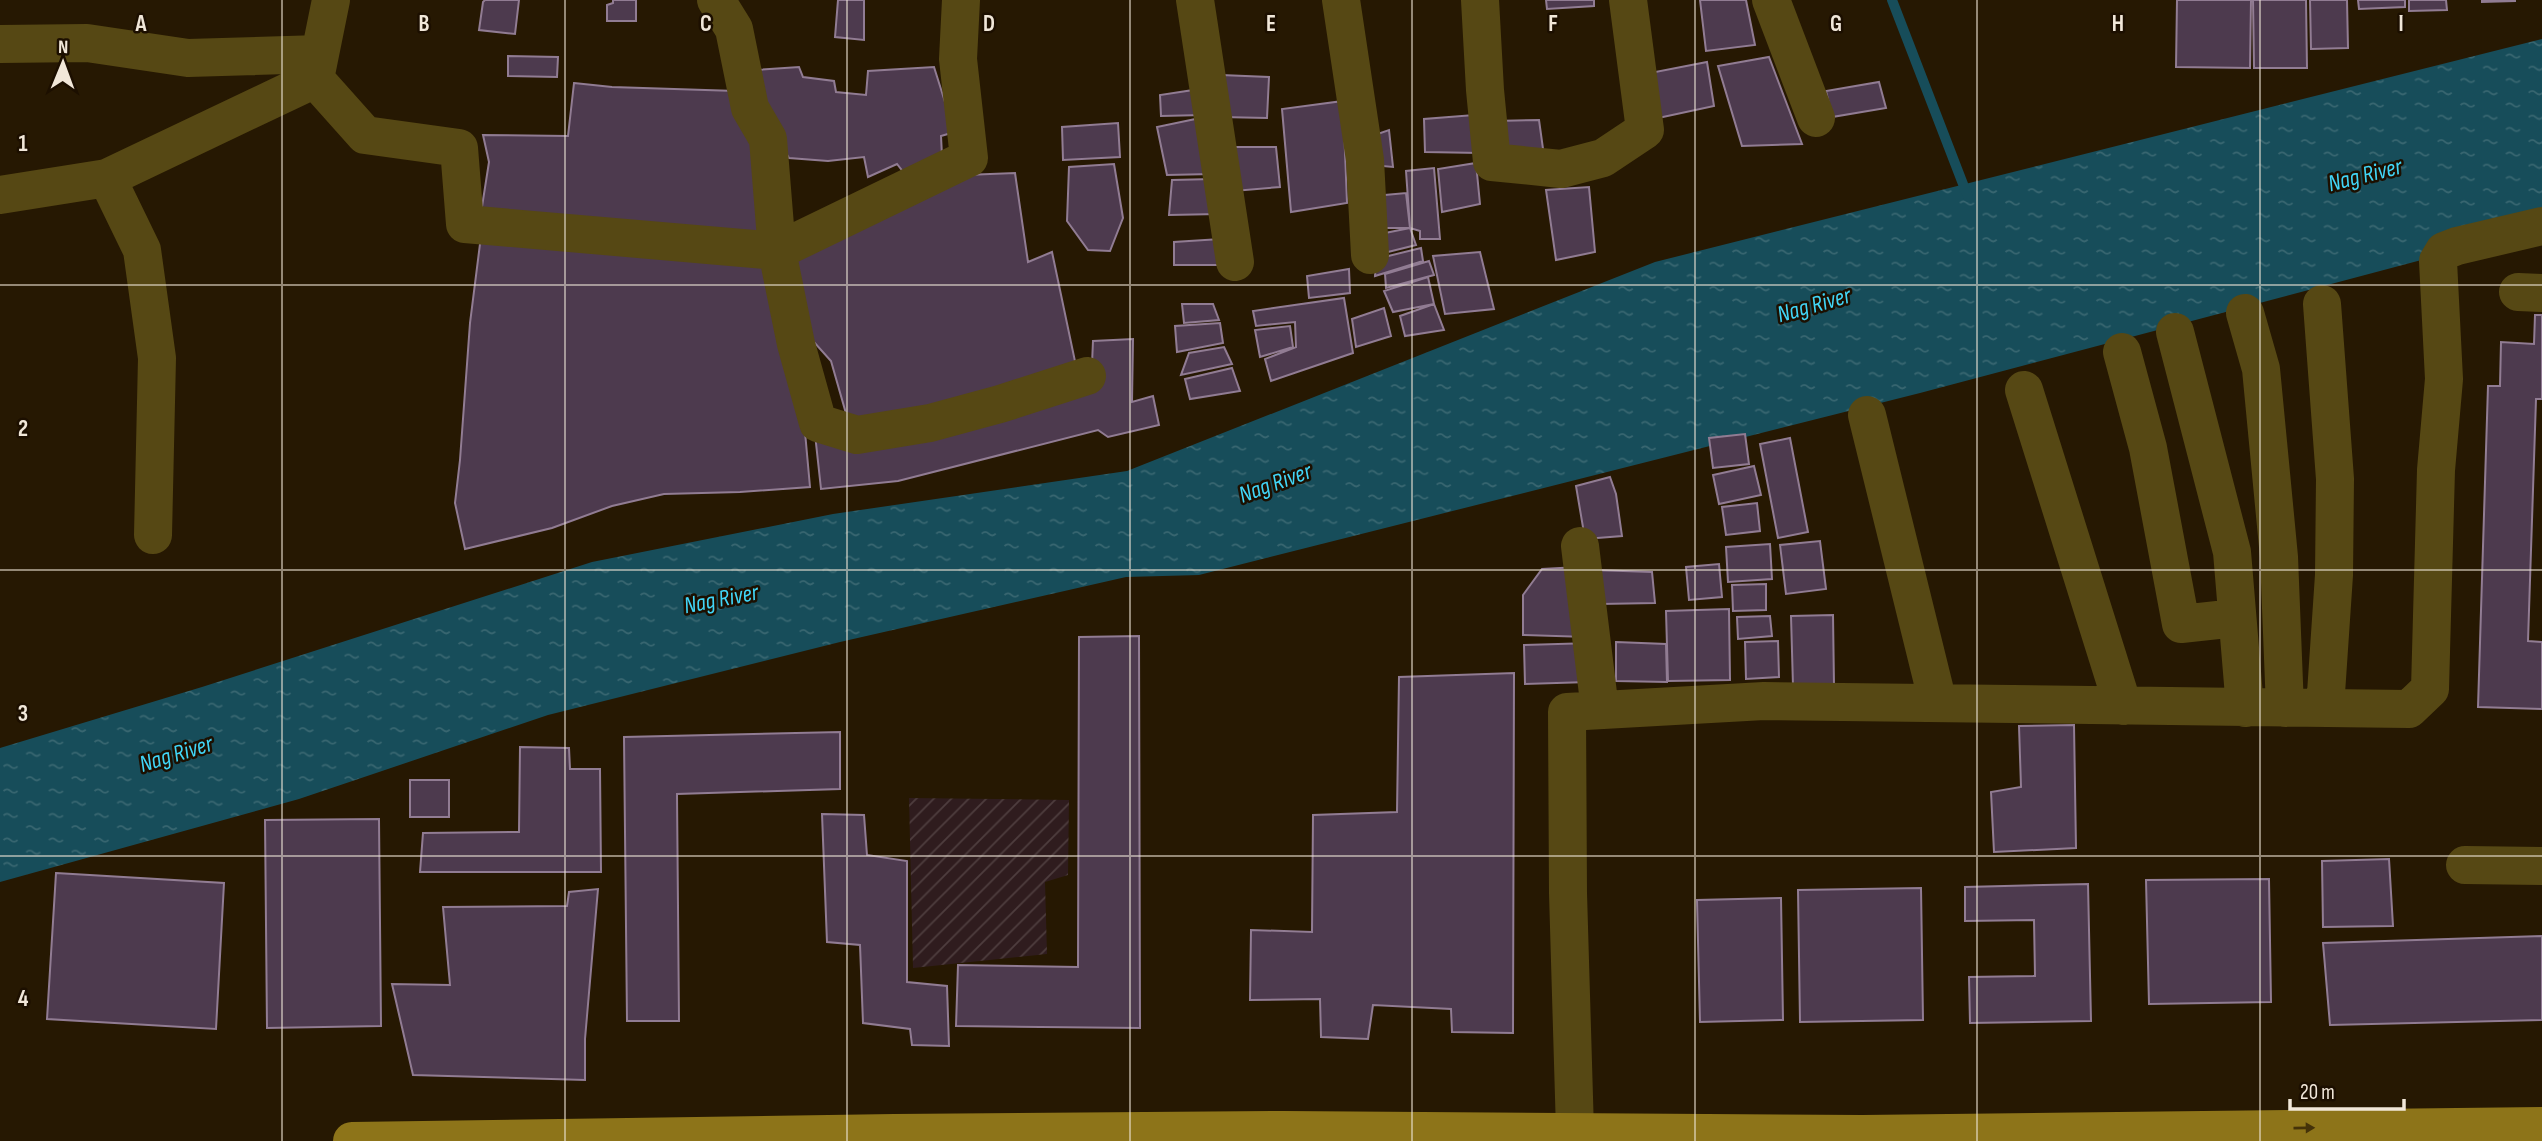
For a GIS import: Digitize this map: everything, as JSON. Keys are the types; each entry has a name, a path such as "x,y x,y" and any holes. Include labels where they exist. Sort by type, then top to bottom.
{"main road":[{"path":"352,1141 1285,1130 1862,1133 2542,1126"}],"street":[{"path":"331,0 318,67 365,135 459,148 465,224 777,251 969,158 958,59 961,0"},
{"path":"716,0 734,29 750,108 768,139 777,251 796,344 818,423 857,435 930,423 1087,376"},
{"path":"1195,0 1235,262"},
{"path":"1341,0 1365,160 1370,255"},
{"path":"1480,0 1492,162 1561,169 1604,158 1645,130 1628,0"},
{"path":"1771,0 1816,118"},
{"path":"0,44 87,43 188,58 318,67"},
{"path":"0,195 107,178 318,67"},
{"path":"107,178 142,250 157,358 153,535"},
{"path":"1575,1131 1568,893 1567,712 1763,701 2409,709 2430,689 2436,470 2444,379 2438,261 2444,251 2457,246 2542,226"},
{"path":"2322,304 2335,479 2334,575 2325,708"},
{"path":"2245,313 2261,369 2279,557 2285,708"},
{"path":"2175,332 2232,552 2245,708"},
{"path":"2122,352 2148,448 2181,624 2236,618"},
{"path":"2024,390 2123,706"},
{"path":"1867,415 1938,704"},
{"path":"1580,546 1600,710"},
{"path":"2465,865 2542,866"}],"shaded area":[{"path":"909,798 1069,800 1068,875 1045,882 1047,954 913,968"}],"water":[{"name":"Nag River","path":"2542,39 2542,228 1920,393 1199,575 1126,577 840,642 548,715 299,799 0,882 0,748 202,687 592,562 833,514 1127,471 1655,262"}],"building":[{"path":"485,0 519,0 515,34 479,30"},
{"path":"613,0 636,0 636,21 607,21 607,5 613,3"},
{"path":"838,0 864,0 864,40 835,37"},
{"path":"1546,0 1594,0 1594,6 1547,9"},
{"path":"1700,0 1746,0 1755,45 1706,51"},
{"path":"2177,0 2251,0 2250,68 2176,67"},
{"path":"2253,0 2306,0 2307,68 2254,68"},
{"path":"2310,0 2347,0 2348,48 2311,49"},
{"path":"2358,0 2405,0 2405,7 2359,9"},
{"path":"2409,0 2446,0 2447,10 2409,11"},
{"path":"2515,0 2515,1 2482,2"},
{"path":"508,56 558,57 557,77 508,76"},
{"path":"1769,57 1802,144 1742,146 1718,66"},
{"path":"1707,62 1714,106 1649,120 1650,73"},
{"path":"799,67 803,77 834,81 836,92 866,95 868,71 934,67 958,131 941,136 942,156 908,178 897,164 868,177 864,157 828,161 789,158 771,128 755,70"},
{"path":"1221,75 1269,77 1267,118 1221,117"},
{"path":"1879,82 1886,108 1832,117 1826,91"},
{"path":"574,83 612,87 736,91 754,133 766,237 481,213 489,162 483,135 568,136"},
{"path":"1200,89 1203,115 1161,116 1160,95"},
{"path":"1343,101 1347,203 1291,212 1282,109"},
{"path":"1474,115 1480,153 1425,152 1424,119"},
{"path":"1205,117 1212,174 1167,175 1157,127"},
{"path":"1539,120 1545,163 1497,158 1495,121"},
{"path":"1118,123 1120,157 1063,160 1062,127"},
{"path":"1389,130 1393,167 1372,165 1369,137"},
{"path":"1234,147 1276,147 1280,187 1234,191"},
{"path":"1476,163 1480,204 1442,212 1438,169"},
{"path":"1114,164 1123,218 1110,251 1088,250 1067,221 1069,167"},
{"path":"1434,168 1440,239 1420,239 1420,231 1410,228 1406,171"},
{"path":"1015,173 1028,262 1052,252 1076,366 893,418 847,417 831,361 813,341 788,258 965,175"},
{"path":"1213,179 1218,214 1169,215 1172,180"},
{"path":"1589,187 1595,252 1556,260 1546,190"},
{"path":"1406,193 1410,228 1374,228 1374,196"},
{"path":"1410,228 1416,245 1376,255 1375,235"},
{"path":"481,236 765,260 803,410 810,487 664,494 612,506 552,528 465,549 455,503 470,323"},
{"path":"1220,239 1221,265 1174,265 1174,242"},
{"path":"1421,248 1423,261 1375,276 1376,259"},
{"path":"1480,252 1494,309 1445,314 1433,256"},
{"path":"1429,261 1434,275 1386,288 1385,274"},
{"path":"1349,269 1350,293 1309,298 1307,276"},
{"path":"1428,277 1434,304 1393,312 1384,291"},
{"path":"1344,298 1353,353 1271,381 1265,359 1296,347 1295,322 1256,326 1253,311"},
{"path":"1182,304 1213,304 1219,320 1184,323"},
{"path":"1434,304 1444,330 1405,336 1400,316"},
{"path":"1384,308 1391,336 1356,347 1352,319"},
{"path":"2535,315 2542,315 2542,399 2536,399 2528,641 2542,642 2542,709 2478,707 2488,386 2500,386 2501,342 2534,344"},
{"path":"1220,323 1223,343 1177,352 1175,326"},
{"path":"1290,326 1293,347 1260,357 1255,330"},
{"path":"1133,339 1132,402 1153,396 1159,425 1108,437 1098,430 898,481 821,489 815,434 1091,387 1093,341"},
{"path":"1224,347 1232,364 1181,375 1189,353"},
{"path":"1232,368 1240,391 1190,399 1185,379"},
{"path":"1745,434 1749,464 1713,468 1709,438"},
{"path":"1790,438 1808,532 1778,538 1760,444"},
{"path":"1754,466 1761,495 1719,504 1713,475"},
{"path":"1610,477 1616,494 1622,536 1585,539 1576,486"},
{"path":"1757,503 1760,531 1726,535 1722,507"},
{"path":"1820,541 1826,589 1786,594 1780,545"},
{"path":"1770,544 1772,579 1728,582 1726,547"},
{"path":"1719,564 1722,597 1689,600 1686,567"},
{"path":"1578,567 1587,637 1523,635 1523,595 1542,569"},
{"path":"1594,570 1652,572 1655,603 1600,604"},
{"path":"1766,584 1766,610 1733,611 1732,585"},
{"path":"1729,609 1730,680 1668,681 1666,611"},
{"path":"1833,615 1834,686 1793,686 1791,616"},
{"path":"1770,616 1772,636 1738,639 1737,617"},
{"path":"1139,636 1140,1028 956,1026 958,965 1078,967 1079,637"},
{"path":"1778,641 1779,677 1746,679 1745,642"},
{"path":"1616,642 1666,644 1667,682 1616,681"},
{"path":"1591,643 1588,682 1525,684 1524,645"},
{"path":"1514,673 1513,1033 1452,1032 1451,1009 1373,1005 1368,1039 1321,1037 1320,999 1250,1000 1251,930 1312,932 1313,815 1397,812 1399,677"},
{"path":"2074,725 2076,848 1994,852 1991,792 2021,787 2019,726"},
{"path":"840,732 840,789 677,794 679,1021 627,1021 624,737"},
{"path":"520,747 569,748 570,769 600,769 601,872 420,872 423,833 519,832"},
{"path":"410,780 449,780 449,817 410,817"},
{"path":"822,814 864,815 867,855 907,861 907,982 947,986 949,1046 912,1045 910,1029 863,1023 860,945 827,942"},
{"path":"379,819 381,1026 267,1028 265,820"},
{"path":"2389,859 2393,926 2323,927 2322,861"},
{"path":"56,873 224,883 216,1029 47,1019"},
{"path":"2269,879 2271,1002 2149,1004 2146,880"},
{"path":"2088,884 2091,1021 1970,1023 1969,977 2035,976 2034,920 1965,921 1965,887"},
{"path":"1921,888 1923,1020 1800,1022 1798,890"},
{"path":"598,889 585,1039 585,1080 413,1075 392,984 450,985 443,907 567,906 569,892"},
{"path":"1781,898 1783,1020 1700,1022 1697,900"},
{"path":"2542,936 2542,1020 2330,1025 2323,943"}],"waterway":[{"path":"1892,0 1968,197"}]}
